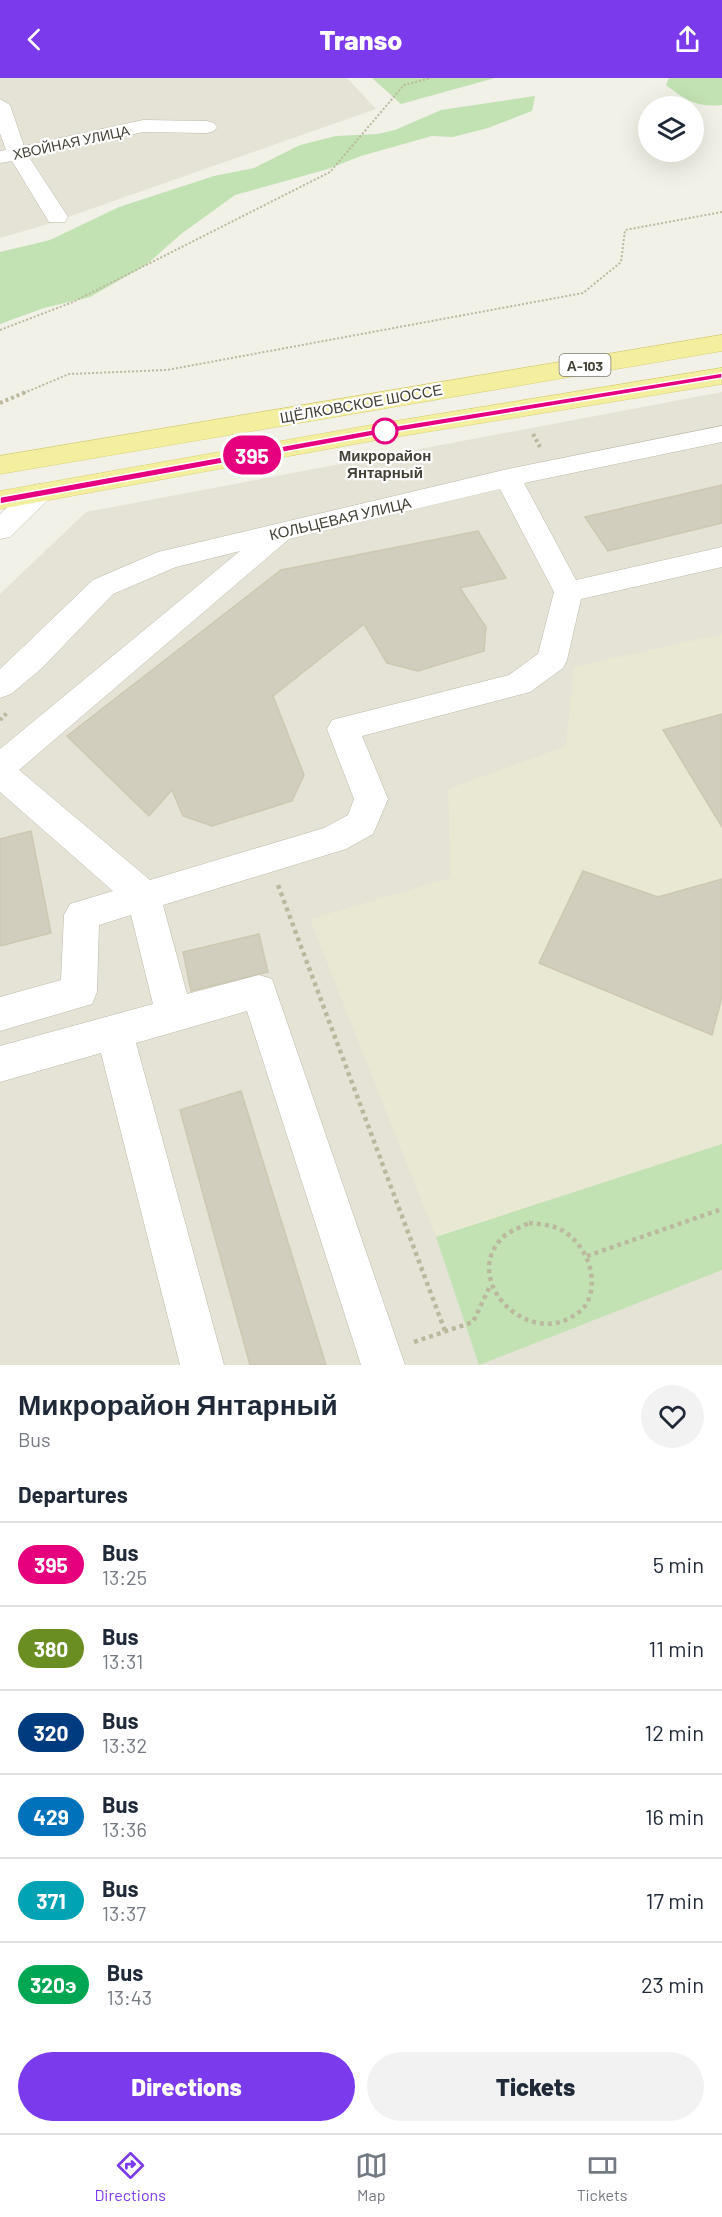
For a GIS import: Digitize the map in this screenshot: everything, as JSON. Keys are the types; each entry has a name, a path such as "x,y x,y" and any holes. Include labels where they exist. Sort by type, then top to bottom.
{"main road":[{"name":"ЩЁЛКОВСКОЕ ШОССЕ","path":"0,465 722,343"},
{"name":"А-103","path":"0,500 377,432 722,376"}],"street":[{"path":"0,105 8,155 57,217"},
{"name":"ХВОЙНАЯ УЛИЦА","path":"8,155 143,126 207,127"},
{"name":"КОЛЬЦЕВАЯ УЛИЦА","path":"7,696 30,660 103,587 168,559 508,478 722,434"},
{"path":"0,1014 79,992 82,915 334,839 361,824 371,799 343,729 519,684 552,660 568,592 508,478"},
{"path":"0,530 39,493"},
{"path":"0,767 283,531"},
{"path":"568,592 722,557"},
{"path":"0,773 143,895 174,1016"},
{"path":"0,1064 259,991 381,1359"},
{"path":"114,1032 202,1365"}],"path":[{"path":"0,330 74,302 330,172 404,84 431,78"},
{"path":"0,403 69,374 167,370 583,293 621,262 625,230 722,212"},
{"path":"533,434 544,454"},
{"path":"0,720 7,696"},
{"path":"268,859 445,1331"},
{"path":"587,1256 722,1209"},
{"path":"538,1224 562,1230 576,1241 587,1256 592,1273 591,1291 586,1307 574,1320 560,1328 542,1330 525,1326 510,1317 497,1304 490,1287 488,1269 492,1253 501,1238 513,1228 538,1224"},
{"path":"381,1359 445,1331 473,1322 490,1287"}],"shaded area":[{"path":"0,78 347,78 376,109 48,224 0,238"},
{"path":"722,392 722,1365 0,1365 0,594 86,512"},
{"path":"722,634 722,1144 436,1237 310,919 451,878 448,789 566,746 574,667"}],"green space":[{"path":"372,78 495,78 401,104"},
{"path":"669,78 722,78 722,105 704,105 704,96 681,96 666,85"},
{"path":"535,96 532,111 488,128 453,137 432,136 235,195 181,234 146,265 90,297 44,308 0,324 0,252 50,240 119,207 214,176 254,168 300,145 336,136 377,134 395,130 441,110"},
{"path":"722,1144 722,1270 479,1365 436,1237"}],"building":[{"path":"722,485 722,523 608,551 585,517"},
{"path":"478,531 506,578 460,588 486,627 484,651 418,671 387,663 364,624 273,696 304,775 292,801 212,826 183,816 172,790 149,816 67,736 281,570"},
{"path":"722,714 722,827 663,730"},
{"path":"31,831 51,933 0,946 0,839"},
{"path":"583,871 658,897 722,879 722,997 712,1035 539,963"},
{"path":"259,934 268,972 191,991 183,952"},
{"path":"241,1091 326,1365 250,1365 180,1110"}],"bus line":[{"name":"395","path":"0,500 377,432 722,376"}],"place":[{"name":"Микрорайон Янтарный","path":"385,431"}]}
